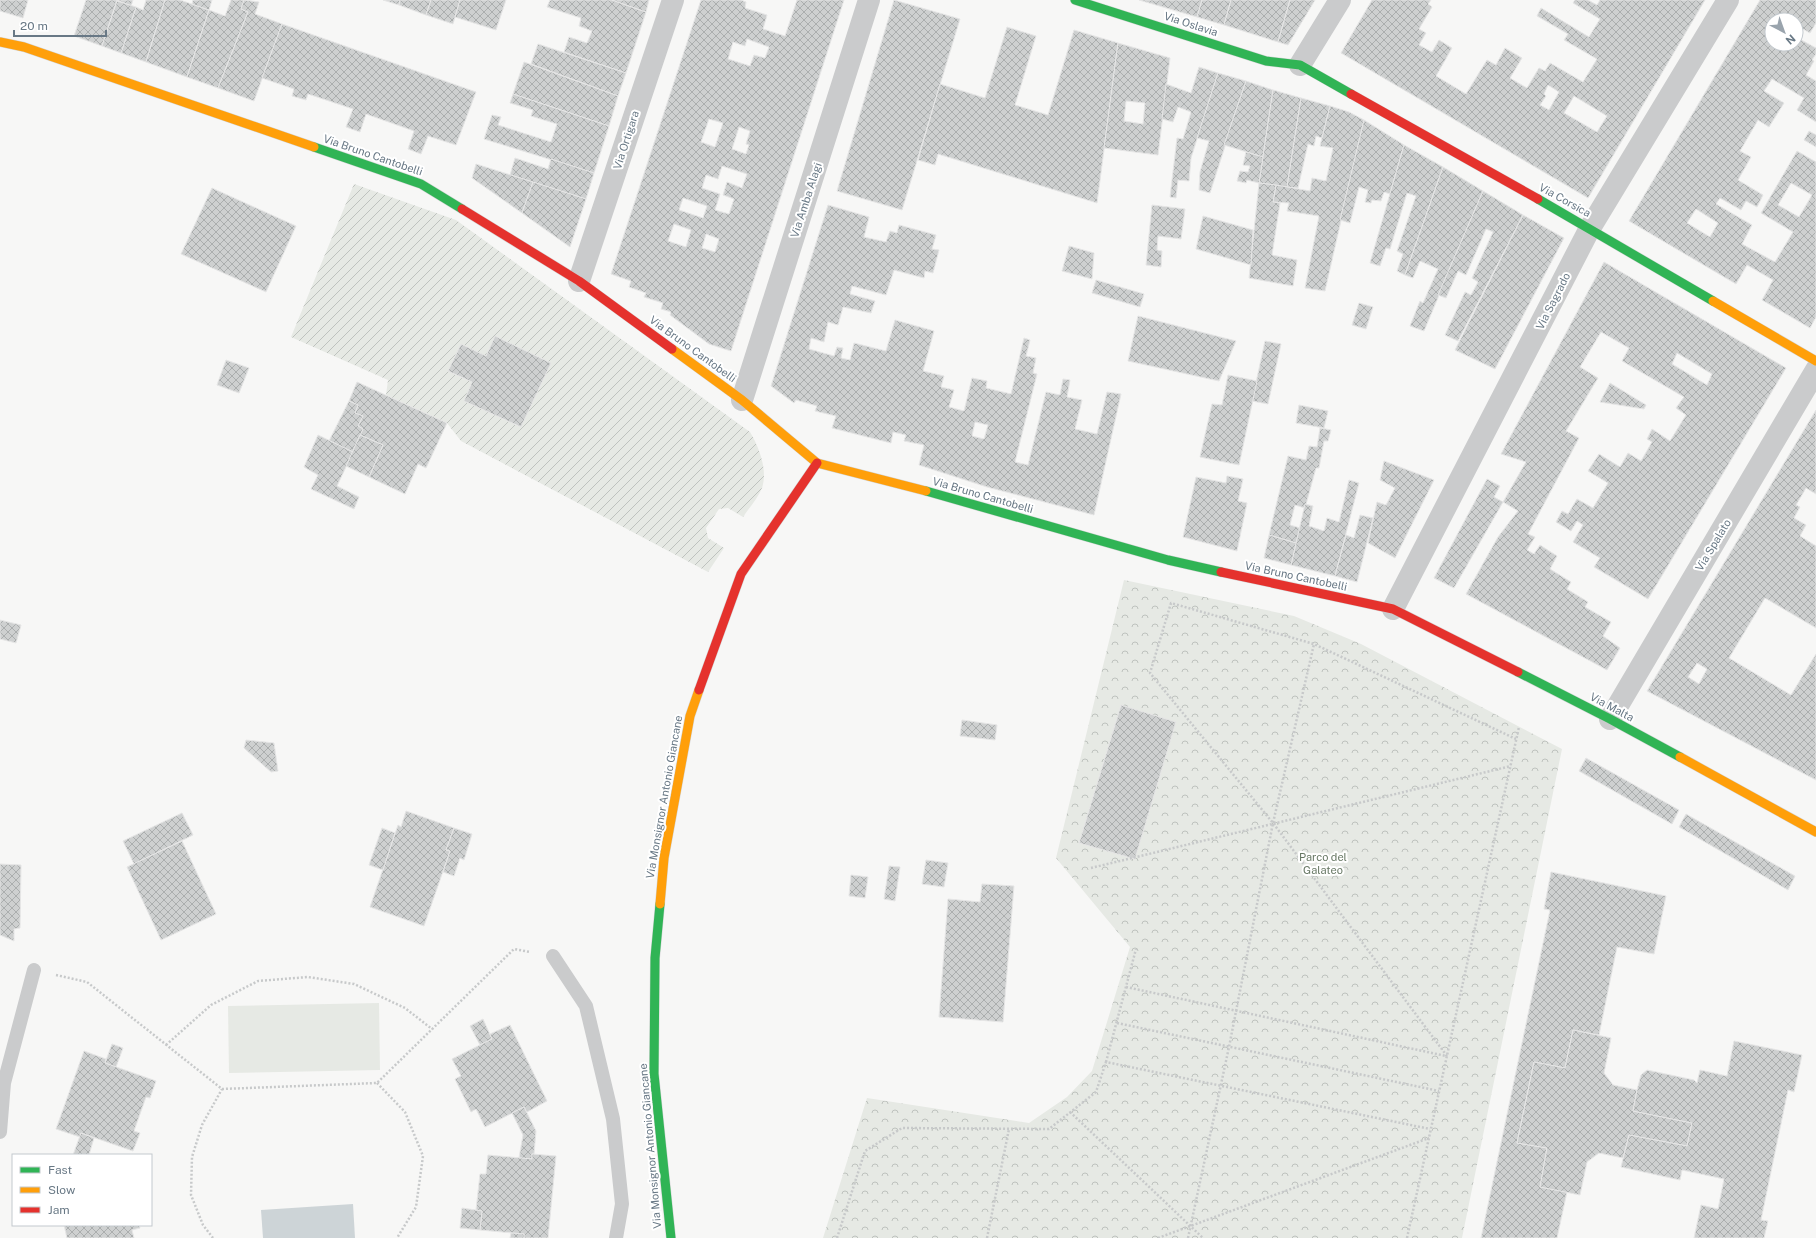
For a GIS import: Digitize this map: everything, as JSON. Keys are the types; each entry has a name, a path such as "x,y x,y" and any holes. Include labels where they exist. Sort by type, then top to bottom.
{"street":[{"name":"Via Ortigara","path":"579,281 673,0"},
{"name":"Via Amba Alagi","path":"742,400 869,0"},
{"name":"Via Oslavia","path":"1075,0 1266,61 1300,66"},
{"path":"1300,66 1340,0"},
{"name":"Via Sagrado","path":"1393,610 1590,228 1728,0"},
{"name":"Via Bruno Cantobelli","path":"0,42 24,47 421,184 579,281 742,400 817,463 921,490 1168,560 1393,610"},
{"name":"Via Corsica","path":"1300,66 1590,228 1816,361"},
{"name":"Via Spalato","path":"1610,719 1816,370"},
{"name":"Via Monsignor Antonio Giancane","path":"671,1238 654,1074 654,958 664,858 688,723 741,574 817,463"},
{"name":"Via Malta","path":"1393,610 1610,719 1816,832"}],"lane":[{"path":"553,956 586,1006 613,1119 622,1204 616,1238"},
{"path":"0,1132 4,1083 34,970"}],"path":[{"path":"1447,1056 1273,824 1150,673 1171,603 1314,644 1516,739"},
{"path":"1188,1238 1273,824 1314,644"},
{"path":"1407,1238 1519,727"},
{"path":"1091,868 1511,766"},
{"path":"34,970 87,982 222,1089 377,1083 514,949 553,956"},
{"path":"837,1238 865,1151 902,1128 1049,1129 1096,1092 1117,1023 1136,949"},
{"path":"166,1045 211,1005 258,981 308,977 354,984 405,1008 432,1029"},
{"path":"1126,987 1447,1056"},
{"path":"1117,1023 1439,1091"},
{"path":"1106,1062 1430,1129"},
{"path":"377,1083 405,1112 423,1156 416,1207 397,1238"},
{"path":"213,1238 203,1225 191,1195 192,1157 202,1125 222,1089"},
{"path":"1070,1112 1202,1238"},
{"path":"987,1238 1009,1128"},
{"path":"1158,1238 1429,1138"}],"green space":[{"path":"354,184 456,220 750,432 762,459 764,481 762,488 743,517 728,508 719,509 706,528 708,538 724,548 708,572 461,441 447,423 386,395 388,380 291,337"},
{"name":"Parco del Galateo","path":"1124,580 1294,616 1361,644 1562,749 1462,1238 823,1238 867,1098 1029,1123 1067,1097 1092,1071 1130,947 1056,858"},
{"path":"379,1003 380,1070 229,1073 228,1006"}],"shaded area":[{"path":"353,1204 355,1238 263,1238 261,1210"}],"building":[{"path":"0,0 28,0 23,18 0,11"},
{"path":"86,0 117,0 102,46 74,36"},
{"path":"117,0 133,0 131,6"},
{"path":"146,0 165,0 146,62 121,53 136,7 143,10"},
{"path":"165,0 180,0 209,10 187,77 146,62"},
{"path":"193,0 212,0 209,10 192,4"},
{"path":"231,0 244,0 241,9 248,12 218,88 187,77 209,10 225,16"},
{"path":"244,0 259,2 255,14 282,24 254,101 218,88 248,12 241,9"},
{"path":"383,0 400,0 399,5"},
{"path":"400,0 431,0 426,15 399,5"},
{"path":"431,0 460,0 453,24 426,15"},
{"path":"460,0 506,0 496,30 455,17"},
{"path":"550,0 612,0 646,12 626,73 564,52 569,37 587,43 592,31 579,26 581,18 547,7"},
{"path":"612,0 649,0 646,12"},
{"path":"701,0 741,0 746,2 745,8 767,15 763,29 785,36 797,0 844,0 731,351 709,344 670,315 671,312 661,309 663,303 644,297 646,293 629,287 631,281 611,274","holes":["747,39 769,47 765,58 754,55 750,66 728,59 733,42 745,46","709,119 723,123 715,147 701,142","739,127 750,131 746,144 749,145 746,154 732,149","722,166 747,174 742,188 727,182 723,195 734,199 729,214 715,210 720,194 702,188 706,175 718,179","683,198 707,206 703,218 679,210","674,224 691,230 686,247 668,241","706,234 719,239 715,252 702,248"]},
{"path":"894,0 960,19 902,210 837,191"},
{"path":"1139,0 1202,0 1197,17"},
{"path":"1202,0 1231,0 1224,25 1197,17"},
{"path":"1231,0 1290,0 1278,42 1224,25"},
{"path":"1290,0 1315,0 1288,45 1278,42"},
{"path":"1372,0 1431,0 1428,4 1432,7 1419,29 1426,33 1419,45 1432,52 1439,40 1452,48 1436,76 1466,94 1487,60 1496,65 1505,48 1522,58 1510,78 1527,88 1539,68 1545,71 1550,63 1583,82 1597,59 1564,40 1568,34 1537,16 1541,8 1589,37 1600,19 1573,3 1575,0 1588,0 1597,5 1600,0 1705,0 1588,198 1341,53","holes":["1548,85 1559,92 1549,110 1540,105 1546,96 1544,94","1574,96 1607,116 1597,132 1564,113"]},
{"path":"1760,0 1816,0 1816,23 1810,33 1804,30 1804,12 1764,12 1764,52 1804,52 1804,41 1816,48 1816,54 1812,60 1814,61 1806,75 1816,81 1816,122 1797,110 1804,98 1772,79 1764,91 1784,103 1769,127 1758,120 1740,151 1751,157 1738,180 1763,195 1757,207 1746,201 1741,210 1720,198 1716,204 1752,225 1742,244 1775,262 1793,232 1761,213 1797,151 1816,162 1816,317 1810,328 1762,300 1773,280 1747,265 1736,284 1629,221","holes":["1791,183 1812,195 1799,217 1778,205","1696,209 1718,223 1710,237 1687,223"]},
{"path":"117,1 136,7 121,53 102,46"},
{"path":"282,24 476,92 456,145 428,136 421,154 408,149 414,131 366,114 360,132 346,127 353,109 308,94 306,100 292,96 294,89 262,78"},
{"path":"1007,27 1036,36 1015,105 1048,115 1074,30 1118,43 1097,203 938,154 935,165 918,160 940,84 985,98"},
{"path":"1118,43 1170,58 1158,155 1104,148","holes":["1126,101 1145,103 1143,124 1124,121"]},
{"path":"538,44 626,73 618,96 531,64"},
{"path":"524,62 618,96 609,126 513,94"},
{"path":"1199,67 1218,73 1191,158 1189,181 1178,180 1176,198 1170,197 1177,138 1183,139 1191,112 1178,107 1173,122 1162,119 1166,84 1191,93"},
{"path":"1218,73 1246,81 1210,193 1199,190 1200,172 1209,141 1197,138"},
{"path":"1246,81 1273,90 1263,157 1224,145"},
{"path":"1273,90 1301,98 1287,187 1259,183"},
{"path":"513,94 609,126 594,173 484,139 492,115 501,117 498,125 551,142 557,124 531,116 533,110 510,103"},
{"path":"1301,98 1330,106 1322,138 1316,136 1314,146 1308,144 1298,188 1287,187"},
{"path":"1330,106 1349,112 1364,120 1325,291 1305,288 1319,216 1287,211 1289,203 1273,202 1276,185 1310,191 1312,178 1326,181 1333,148 1320,146"},
{"path":"1364,120 1404,145 1390,194 1384,192 1381,201 1372,200 1371,203 1365,202 1368,190 1359,187 1350,223 1340,220"},
{"path":"1809,131 1816,135 1816,147 1804,140"},
{"path":"1404,145 1443,167 1405,275 1397,271 1403,254 1397,251 1416,196 1407,193 1390,249 1386,248 1380,266 1370,263"},
{"path":"1246,152 1263,157 1259,183 1247,180 1246,183 1237,181 1240,171 1248,172 1250,166 1243,165"},
{"path":"515,158 548,169 551,159 594,173 586,199 510,175"},
{"path":"476,164 533,182 522,213 472,178"},
{"path":"1443,167 1483,191 1424,331 1410,326 1420,301 1423,303 1438,269 1420,261 1413,278 1405,275"},
{"path":"533,182 586,199 570,247 522,213"},
{"path":"1259,183 1276,185 1273,202 1280,203 1272,255 1297,260 1293,286 1249,278"},
{"path":"212,188 296,226 266,292 181,254"},
{"path":"1483,191 1523,215 1458,341 1445,335 1465,292 1471,295 1478,282 1472,278 1493,232 1486,229 1466,275 1458,271 1446,298 1438,295"},
{"path":"828,205 869,217 864,237 886,242 890,231 897,233 899,225 936,235 932,249 939,250 933,273 925,271 924,278 894,270 886,295 852,286 850,294 875,301 871,313 843,307 838,325 828,322 824,342 811,338 809,349 834,356 837,347 843,348 841,358 850,360 854,343 886,351 895,320 934,331 923,371 944,376 941,387 954,390 949,407 964,411 972,378 987,381 986,388 1011,394 1024,338 1030,340 1026,356 1036,358 1033,373 1037,374 1015,462 1028,465 1046,392 1060,395 1063,379 1070,380 1067,397 1082,400 1075,429 1097,434 1107,392 1121,394 1094,515 987,487 919,465 924,445 904,441 906,435 893,432 891,443 832,428 836,416 815,411 817,406 796,400 794,403 771,386","holes":["975,422 988,425 984,439 972,436"]},
{"path":"1152,205 1185,209 1181,239 1158,236 1157,250 1162,251 1161,267 1146,265"},
{"path":"1523,215 1564,238 1495,369 1455,350"},
{"path":"1203,216 1253,230 1251,265 1196,249"},
{"path":"1069,246 1094,253 1092,279 1062,271"},
{"path":"1604,262 1786,368 1648,599 1594,567 1600,558 1573,542 1583,525 1577,521 1571,531 1556,522 1562,511 1568,514 1577,499 1593,508 1608,483 1588,471 1599,454 1620,467 1628,453 1641,461 1652,442 1647,439 1652,429 1670,441 1686,415 1676,408 1684,397 1622,361 1629,348 1601,332 1580,367 1598,378 1566,431 1579,438 1528,534 1535,537 1527,550 1534,554 1540,545 1557,556 1550,569 1571,582 1567,589 1588,602 1585,607 1611,622 1603,636 1620,648 1607,670 1466,594 1498,537 1518,511 1503,502 1526,462 1501,454","holes":["1677,353 1712,374 1707,385 1672,364"]},
{"path":"1096,280 1144,294 1140,307 1092,293"},
{"path":"1359,303 1373,307 1366,329 1352,325"},
{"path":"1138,316 1236,341 1219,381 1128,361"},
{"path":"495,336 551,363 521,427 464,401 472,382 448,371 461,344 486,356"},
{"path":"1265,341 1281,344 1268,404 1252,401"},
{"path":"226,360 249,368 239,393 217,385"},
{"path":"1228,375 1257,381 1239,465 1200,457 1212,404 1222,405"},
{"path":"357,382 447,423 426,468 418,464 405,494 369,477 383,445 360,435 363,429 358,426 363,416 355,413 358,405 349,401"},
{"path":"1610,383 1646,405 1644,409 1600,402"},
{"path":"349,401 358,405 355,413 363,416 358,426 363,429 353,452 329,441"},
{"path":"1299,405 1328,411 1324,428 1296,423"},
{"path":"1816,410 1816,494 1806,488 1796,505 1800,507 1794,518 1806,525 1800,536 1816,546 1816,628 1765,598 1729,658 1791,695 1816,654 1816,780 1647,691","holes":["1697,663 1707,669 1699,684 1688,677"]},
{"path":"1320,428 1331,430 1328,441 1324,441 1319,468 1316,468 1305,508 1295,505 1290,525 1300,528 1296,543 1269,535 1288,456 1306,460 1309,446 1317,447"},
{"path":"318,435 353,452 337,486 359,497 354,509 311,489 318,475 304,467"},
{"path":"360,435 383,445 369,477 346,466"},
{"path":"1384,461 1434,480 1395,558 1368,543 1377,502 1386,505 1395,488 1380,480"},
{"path":"1227,476 1243,479 1238,501 1247,503 1237,551 1183,537 1196,477 1226,483"},
{"path":"1487,479 1500,486 1494,497 1503,502 1454,588 1434,578"},
{"path":"1349,480 1359,483 1335,576 1291,565 1305,504 1313,506 1309,526 1324,531 1327,518 1339,522"},
{"path":"1360,515 1373,518 1357,582 1335,576 1346,535 1354,538"},
{"path":"1269,535 1296,543 1291,565 1264,558"},
{"path":"0,620 21,625 16,643 0,639"},
{"path":"1121,705 1176,722 1135,859 1079,843"},
{"path":"962,720 997,725 995,740 960,736"},
{"path":"246,740 274,743 278,771 271,772 244,748"},
{"path":"1586,758 1679,810 1672,824 1579,771"},
{"path":"406,811 454,828 446,850 450,851 424,926 370,907 398,825 401,827"},
{"path":"182,813 193,835 134,864 123,841"},
{"path":"1686,814 1795,876 1788,890 1679,827"},
{"path":"382,828 395,833 383,870 369,865"},
{"path":"454,828 472,834 464,860 460,858 454,876 443,872 450,851 446,850"},
{"path":"182,841 216,914 161,940 127,867"},
{"path":"926,860 948,863 944,887 922,884"},
{"path":"0,864 21,865 20,928 14,929 14,941 0,935"},
{"path":"889,866 900,867 895,901 884,899"},
{"path":"1551,872 1666,896 1654,954 1617,947 1599,1035 1573,1030 1565,1068 1534,1062 1517,1143 1547,1148 1540,1187 1567,1192 1557,1238 1481,1238 1550,910 1544,909"},
{"path":"851,875 868,877 865,898 849,896"},
{"path":"982,884 1014,886 1003,1022 939,1017 948,899 980,902"},
{"path":"483,1019 492,1039 480,1045 470,1026"},
{"path":"510,1025 547,1101 527,1112 524,1107 485,1127 476,1109 471,1112 455,1079 461,1076 452,1059 492,1039 490,1034"},
{"path":"1573,1030 1611,1038 1604,1073 1613,1085 1637,1090 1633,1111 1692,1123 1687,1146 1629,1135 1623,1158 1599,1153 1587,1162 1580,1195 1540,1187 1547,1148 1517,1143 1534,1062 1565,1068"},
{"path":"1734,1041 1802,1055 1794,1092 1788,1090 1761,1220 1768,1221 1764,1238 1694,1238 1701,1205 1718,1209 1724,1179 1682,1170 1680,1180 1621,1167 1629,1135 1687,1146 1692,1123 1633,1111 1641,1075 1647,1070 1694,1080 1697,1083 1700,1070 1727,1076"},
{"path":"112,1044 123,1048 116,1067 105,1063"},
{"path":"84,1051 106,1059 105,1063 156,1081 150,1098 146,1097 134,1131 140,1133 133,1151 81,1133 80,1137 56,1129"},
{"path":"524,1107 536,1131 534,1154 532,1154 532,1159 519,1158 523,1135 512,1113"},
{"path":"81,1133 94,1138 89,1154 73,1154"},
{"path":"532,1154 556,1156 548,1238 524,1238 524,1234 480,1230 482,1211 476,1210 480,1174 486,1174 488,1155 532,1159"},
{"path":"462,1208 482,1211 480,1230 460,1228"},
{"path":"64,1226 139,1226 140,1228 132,1230 134,1238 67,1238"},
{"path":"511,1233 524,1234 524,1238 510,1238"}],"traffic: fast":[{"path":"1075,0 1266,61 1300,65 1351,94"},
{"path":"314,147 421,184 462,209"},
{"path":"1538,199 1713,301"},
{"path":"926,491 1168,560 1221,572"},
{"path":"1518,672 1680,757"},
{"path":"660,904 655,958 654,1074 671,1238"}],"traffic: slow":[{"path":"0,42 24,47 314,147"},
{"path":"1713,301 1816,361"},
{"path":"672,349 742,400 817,463 926,491"},
{"path":"660,904 664,858 690,716 699,690"},
{"path":"1680,757 1816,832"}],"traffic: jam":[{"path":"1351,94 1538,199"},
{"path":"462,209 579,281 672,349"},
{"path":"699,690 741,574 817,463"},
{"path":"1221,572 1393,609 1518,672"}]}
